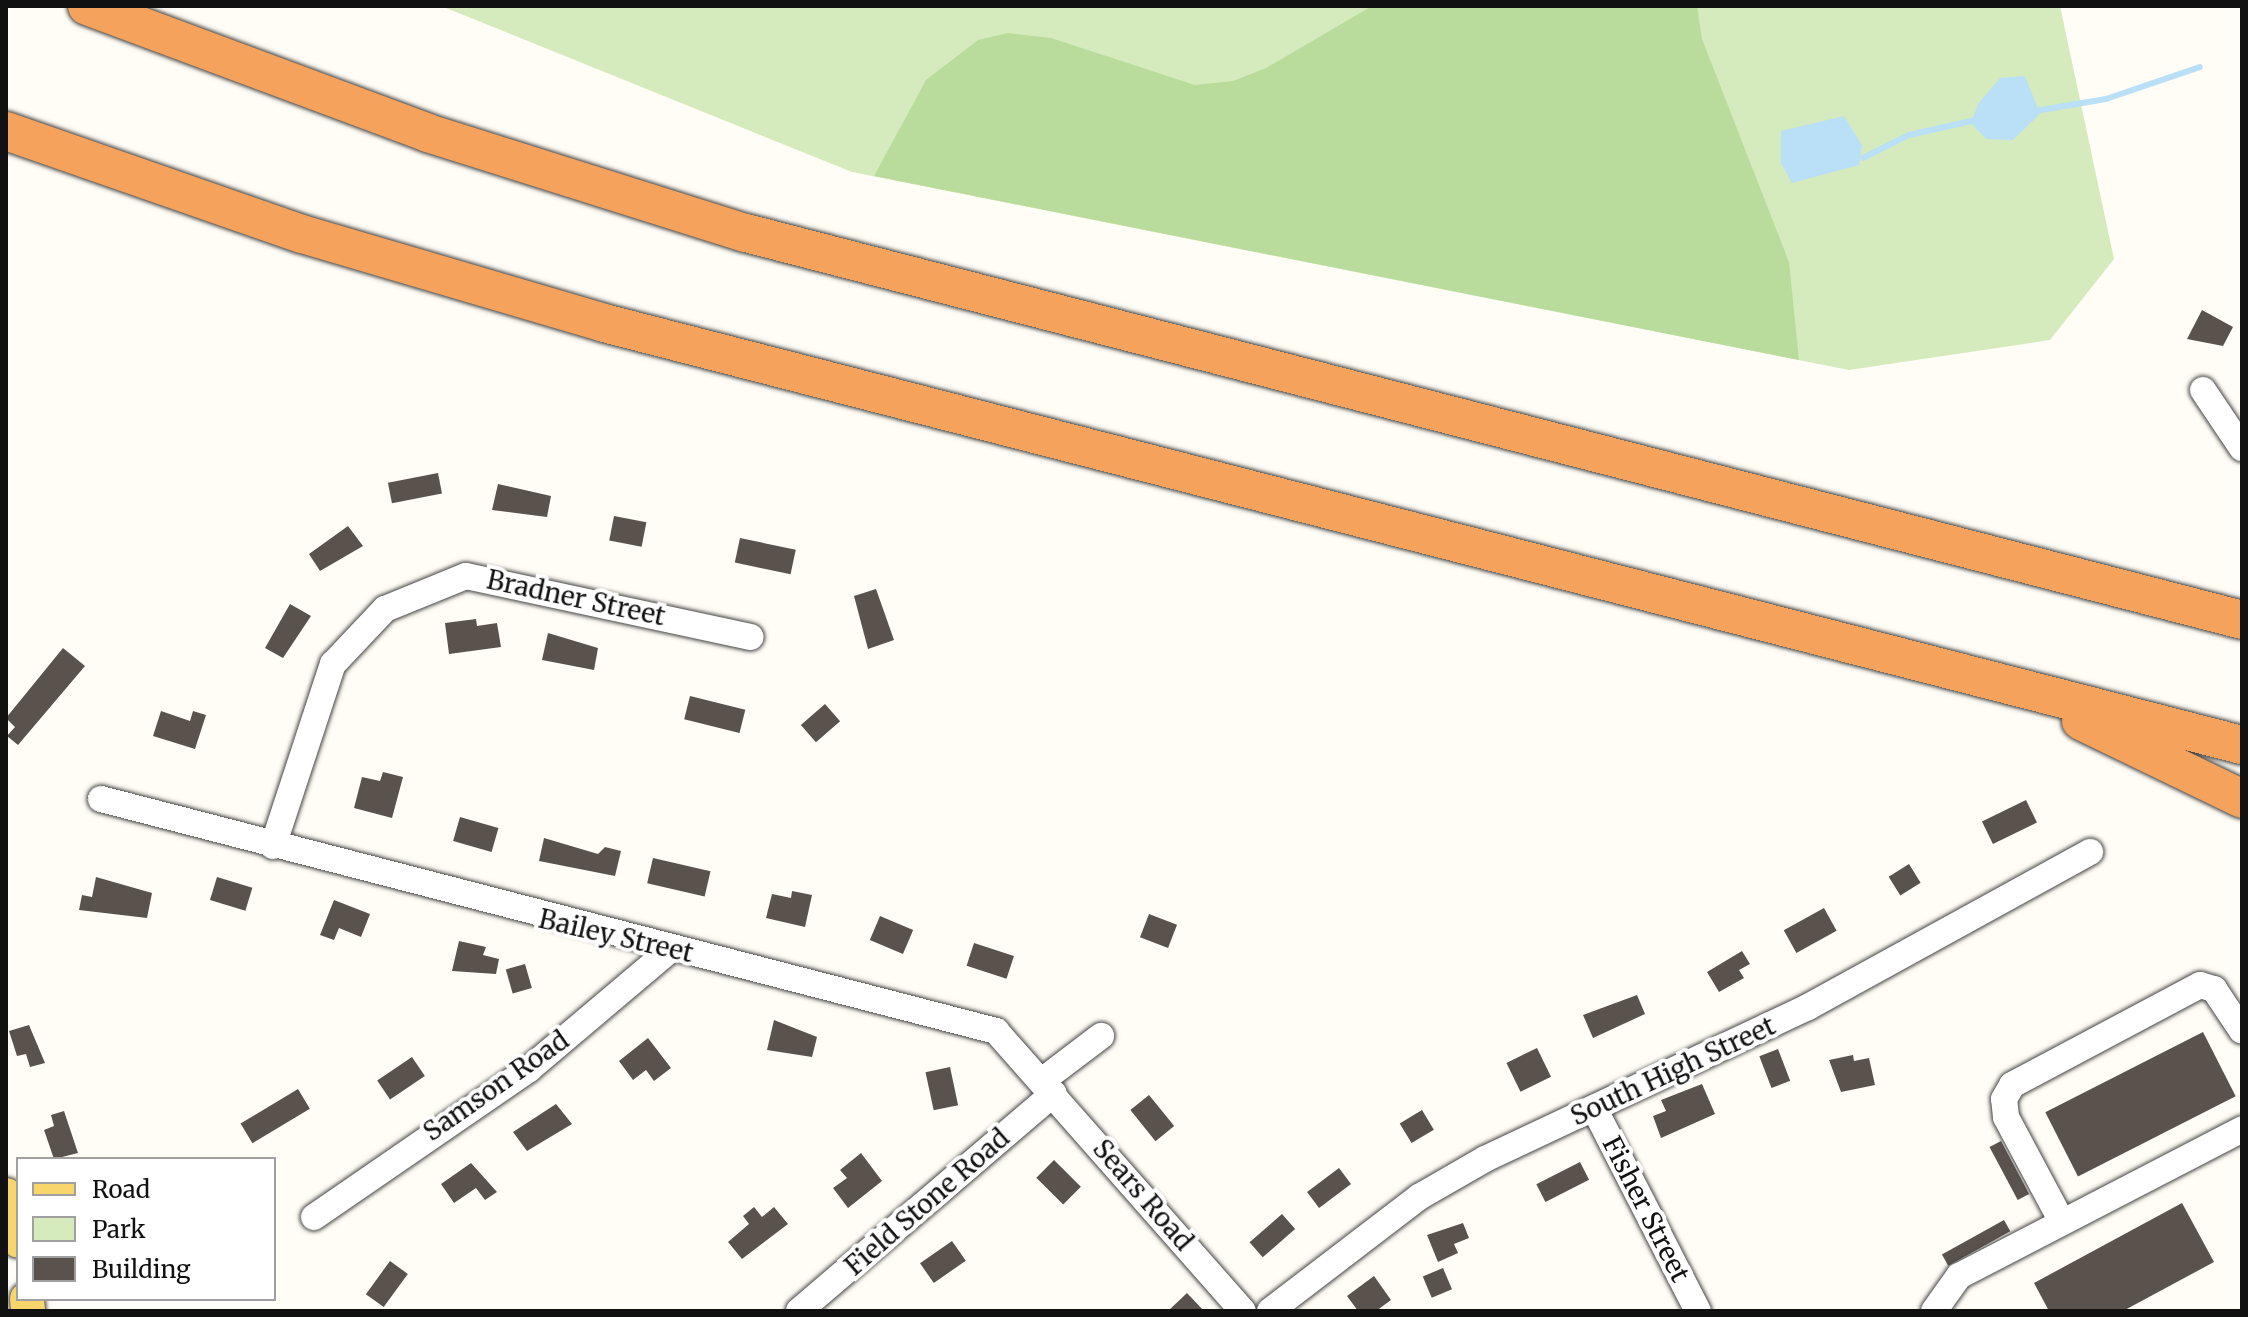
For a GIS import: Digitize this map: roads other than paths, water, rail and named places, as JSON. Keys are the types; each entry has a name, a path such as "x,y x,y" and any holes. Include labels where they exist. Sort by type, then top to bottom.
{"highway":[{"path":"87,6 428,133 746,233 2242,620"},
{"path":"6,131 302,234 558,311 2242,745"},
{"path":"2002,683 2242,799"}],"main road":[{"path":"6,1195 16,1232"}],"street":[{"path":"2203,390 2242,448"},
{"name":"Bradner Street","path":"273,846 333,664 385,609 466,576 751,637"},
{"name":"Bailey Street","path":"101,799 672,948 972,1021 996,1031 1048,1086"},
{"name":"South High Street","path":"1270,1311 1419,1197 1594,1108 1808,1007 2090,852"},
{"name":"Samson Road","path":"314,1217 529,1069 672,948"},
{"path":"2062,1222 2006,1117 2004,1099 2012,1085 2200,985 2214,989 2242,1031"},
{"path":"1048,1086 1101,1036"},
{"name":"Field Stone Road","path":"799,1311 1048,1086"},
{"name":"Sears Road","path":"1048,1086 1243,1311"},
{"name":"Fisher Street","path":"1594,1108 1698,1311"},
{"path":"1934,1311 1959,1276 2242,1129"}],"water":[{"path":"2025,76 2040,114 2013,140 1986,139 1971,123 1978,104 2000,78"},
{"path":"1844,116 1862,145 1859,165 1792,183 1781,163 1781,131"}],"waterway":[{"path":"2035,111 2106,99 2200,67"},
{"path":"1863,158 1909,135 1980,119"}]}
